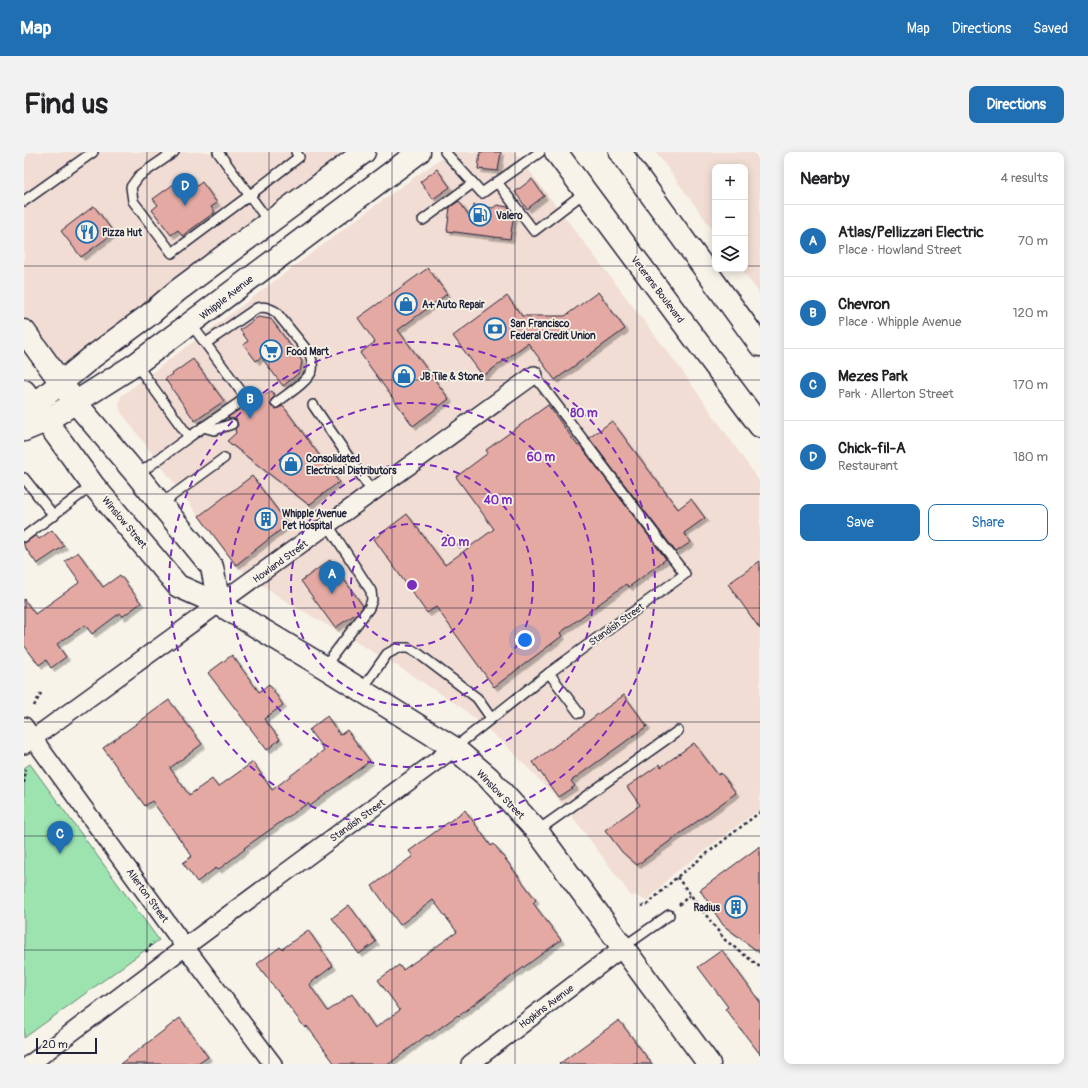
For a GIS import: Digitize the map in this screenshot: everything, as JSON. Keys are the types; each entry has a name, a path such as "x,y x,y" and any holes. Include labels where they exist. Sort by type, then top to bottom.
{"main road":[{"name":"Whipple Avenue","path":"24,424 35,405 96,354 149,315 177,291 364,152"},
{"name":"Whipple Avenue","path":"35,405 75,402 136,364 420,152"},
{"name":"Veterans Boulevard","path":"556,152 760,426"},
{"path":"620,152 760,345"},
{"path":"24,331 75,402 212,567 219,604"},
{"path":"733,388 760,400"},
{"name":"Whipple Avenue","path":"24,430 35,405"},
{"name":"Winslow Street","path":"35,405 93,485 178,586 219,604 324,667 454,748 488,777 537,831 709,1064"}],"street":[{"name":"Howland Street","path":"27,736 219,604 534,375"},
{"name":"Allerton Street","path":"27,736 273,1064"},
{"name":"Standish Street","path":"30,1064 185,946 454,748"},
{"name":"Hopkins Avenue","path":"470,1064 622,948"}],"lane":[{"path":"24,200 93,152"},
{"path":"174,152 139,176 131,187 133,201 172,253 299,157 296,152"},
{"path":"218,152 269,222"},
{"path":"445,152 482,193 540,152"},
{"path":"497,182 534,231 586,192"},
{"path":"423,220 473,183"},
{"path":"206,343 257,308 270,308 276,312 310,354 312,362 312,370 308,378 276,403"},
{"path":"137,475 246,398 191,324"},
{"path":"136,364 189,437"},
{"name":"Standish Street","path":"454,748 549,674 685,574 534,375"},
{"path":"313,405 373,493"},
{"path":"203,427 214,430 232,424"},
{"path":"161,504 224,458"},
{"path":"24,478 54,516"},
{"path":"24,537 54,516 93,485"},
{"path":"324,667 369,608 372,600 371,590 328,525"},
{"path":"361,691 387,654 398,648 408,648 419,654 477,698 491,718"},
{"path":"549,674 579,713"},
{"path":"537,831 678,731"},
{"path":"622,948 669,915"}],"path":[{"path":"34,706 41,693"},
{"path":"24,783 25,770"},
{"path":"641,906 648,904 677,877 760,812"},
{"path":"677,877 725,940 760,967"},
{"path":"146,952 153,942"}],"shaded area":[{"path":"24,152 364,152 60,383 24,331"},
{"path":"450,152 515,152 680,368 760,482 760,809 672,875 647,901 634,895 632,897 558,799 506,745 461,707 399,667 284,600 236,566 121,412 119,405 121,396 384,199"},
{"path":"656,152 760,152 760,294 743,272 748,272 748,164 712,164 712,229"}],"green space":[{"path":"30,764 159,940 24,1038 24,768"}],"building":[{"path":"480,152 501,152 498,171 478,169"},
{"path":"437,169 450,187 433,199 420,182"},
{"path":"185,176 194,188 202,182 217,203 211,207 215,212 182,236 178,230 171,235 152,210 158,205 153,199"},
{"path":"532,179 544,196 527,209 515,192"},
{"path":"459,201 472,220 474,205 493,208 497,205 508,207 514,214 510,239 447,231 450,207"},
{"name":"Pizza Hut","path":"94,206 114,233 81,257 61,231"},
{"path":"428,268 447,294 398,330 449,399 413,426 360,353 375,342 358,318"},
{"path":"598,292 625,329 555,380 528,343 483,376 453,336 507,296 522,316 565,316"},
{"name":"Food Mart","path":"258,317 271,319 302,361 300,372 283,386 261,357 256,361 244,345 248,341 240,330"},
{"path":"193,359 224,401 195,421 165,379"},
{"name":"Consolidated Electrical Distributors","path":"272,391 275,396 271,400 271,406 276,409 283,406 339,482 309,505 227,441 236,433 235,429 238,425 236,419 229,419 228,417 250,402"},
{"path":"548,405 666,559 629,587 626,584 560,633 562,636 494,687 436,607 427,613 374,539 407,514 445,565 494,529 456,477 488,453 486,450"},
{"path":"612,421 678,509 691,499 705,518 684,533 691,542 676,552 589,438"},
{"name":"Whipple Avenue Pet Hospital","path":"252,476 288,524 236,565 199,516"},
{"path":"52,530 64,546 37,564 24,546 24,543 36,535 39,539"},
{"path":"78,552 103,587 120,575 141,603 122,617 120,613 92,634 85,625 57,644 66,657 51,668 46,660 39,665 24,645 24,599 35,614 80,582 65,561"},
{"path":"330,560 363,606 360,611 335,628 301,581"},
{"path":"760,561 760,629 728,584"},
{"path":"232,655 259,692 269,684 283,705 264,719 280,739 267,750 208,673"},
{"path":"624,695 647,726 571,781 575,786 558,797 533,762"},
{"path":"169,700 202,744 170,768 189,795 212,779 218,787 253,762 272,790 324,750 309,730 327,716 340,735 347,730 370,761 310,806 308,803 244,848 245,849 218,870 216,868 197,882 183,863 192,856 152,801 145,806 103,748"},
{"path":"694,743 718,775 721,773 736,793 637,865 622,852 605,830 640,805 627,787 660,764 661,767"},
{"path":"465,810 491,846 494,844 536,900 533,903 561,940 459,1016 458,1015 429,1036 427,1035 389,1064 335,1064 307,1026 305,1028 257,964 280,947 282,949 308,930 333,966 309,984 328,1011 352,994 375,1028 400,1010 378,980 399,965 403,970 457,932 433,900 400,925 372,886 413,856 409,851"},
{"name":"Radius","path":"760,846 760,953 723,925 700,890"},
{"path":"349,905 376,942 359,954 332,918"},
{"path":"722,950 760,1002 760,1054 725,1009 728,1007 698,967"},
{"path":"180,1018 208,1057 198,1064 120,1064"},
{"path":"619,1020 652,1064 559,1064"}],"place":[{"name":"Chick-fil-A","path":"185,206"},
{"name":"Valero","path":"480,215"},
{"name":"Pizza Hut","path":"87,232"},
{"name":"A+ Auto Repair","path":"406,304"},
{"name":"San Francisco Federal Credit Union","path":"495,329"},
{"name":"Food Mart","path":"271,351"},
{"name":"JB Tile & Stone","path":"404,376"},
{"name":"Chevron","path":"250,419"},
{"name":"Consolidated Electrical Distributors","path":"291,464"},
{"name":"Whipple Avenue Pet Hospital","path":"266,519"},
{"name":"Atlas/Pellizzari Electric","path":"332,594"},
{"name":"Mezes Park","path":"60,854"},
{"name":"Radius","path":"736,907"}]}
